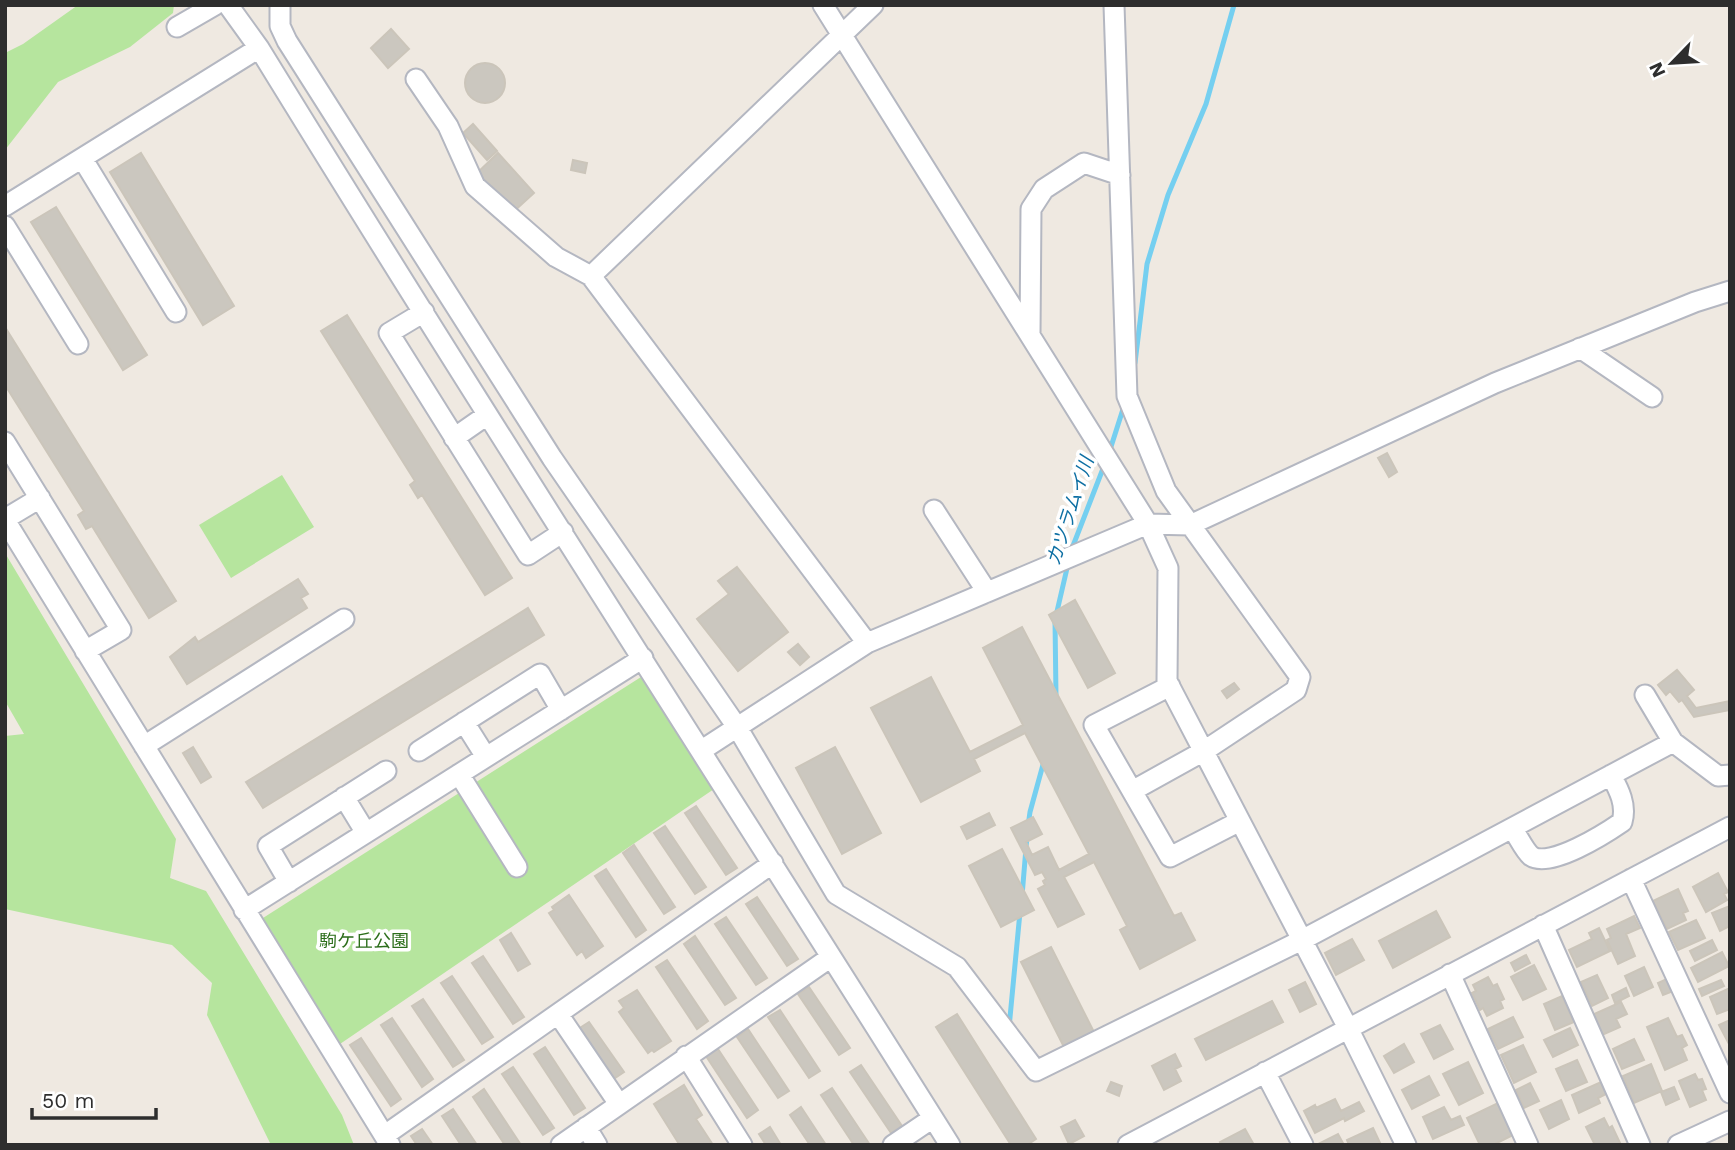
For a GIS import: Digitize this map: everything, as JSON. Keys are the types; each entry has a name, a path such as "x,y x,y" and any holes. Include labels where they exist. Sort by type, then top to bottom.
{"street":[{"path":"177,27 215,5"},
{"path":"228,5 258,48 487,415 702,750 950,1145"},
{"path":"279,5 279,26 309,76 552,458 737,727 836,894 957,967 1037,1071 1302,940 1673,742"},
{"path":"823,5 1147,524 1168,568 1167,681 1348,1027 1406,1145"},
{"path":"591,276 873,5"},
{"path":"1114,5 1127,396 1166,491 1300,677 1296,690 1204,751 1132,791"},
{"path":"5,206 258,48"},
{"path":"416,79 448,126 475,186 556,257 591,276 867,643"},
{"path":"82,158 176,312"},
{"path":"1030,337 1031,209 1044,189 1084,163 1120,175"},
{"path":"5,226 78,344"},
{"path":"702,750 867,643 1147,524 1190,525 1495,383 1695,302 1730,291"},
{"path":"424,312 389,333 454,438 528,555 563,532"},
{"path":"1580,348 1652,397"},
{"path":"454,438 487,415"},
{"path":"5,442 121,630 85,651"},
{"path":"40,498 5,519 388,1140 558,1013 773,863"},
{"path":"934,510 987,592"},
{"path":"144,746 344,619"},
{"path":"244,910 643,658"},
{"path":"419,751 540,674 561,710"},
{"path":"1170,686 1094,725 1170,857 1240,821"},
{"path":"1644,695 1673,742 1718,776 1730,775"},
{"path":"464,722 486,757"},
{"path":"289,882 268,846 386,771"},
{"path":"459,774 517,867"},
{"path":"1512,828 1532,856 1544,860 1557,858 1612,829 1622,822 1625,812 1611,775"},
{"path":"344,797 366,833"},
{"path":"1137,1143 1348,1027 1729,830"},
{"path":"1631,879 1730,1093"},
{"path":"1543,925 1640,1145"},
{"path":"561,1145 831,957"},
{"path":"1450,974 1528,1145"},
{"path":"558,1013 619,1104"},
{"path":"686,1056 742,1145"},
{"path":"1265,1072 1303,1145"},
{"path":"893,1145 933,1118"},
{"path":"586,1127 597,1145"},
{"path":"1678,1145 1728,1128"}],"green space":[{"path":"78,5 174,5 173,13 130,47 58,82 5,150 5,53 23,44"},
{"path":"282,475 314,527 231,578 199,525"},
{"path":"5,553 176,839 170,878 206,891 342,1115 354,1145 271,1145 207,1015 212,983 172,945 5,909 5,736 24,734 5,701"},
{"name":"駒ケ丘公園","path":"641,677 714,789 340,1044 263,918"}],"building":[{"path":"391,29 409,49 388,68 371,48"},
{"path":"485,63 499,69 505,83 499,97 485,103 471,97 465,83 471,69"},
{"path":"473,124 497,151 487,160 463,133"},
{"path":"141,153 234,306 203,325 110,172"},
{"path":"498,153 534,193 512,213 476,174"},
{"path":"573,160 587,163 585,173 571,170"},
{"path":"56,207 147,355 123,370 31,222"},
{"path":"347,315 512,578 485,595 422,495 418,498 410,485 415,481 321,331"},
{"path":"5,327 176,601 149,618 92,526 86,529 78,515 84,511 5,385"},
{"path":"1387,453 1397,472 1389,477 1378,458"},
{"path":"737,567 788,632 738,671 697,619 729,594 718,581"},
{"path":"298,579 308,594 301,598 307,608 187,684 170,657 195,637 198,642"},
{"path":"1075,600 1115,673 1088,688 1049,615"},
{"path":"528,608 544,635 263,808 246,782"},
{"path":"1022,627 1174,916 1181,913 1195,940 1140,969 1120,930 1127,926 1094,862 1064,877 1084,914 1058,927 1038,889 1045,885 1043,881 1046,879 1042,872 1035,875 1011,828 1033,817 1042,834 1026,842 1032,855 1048,847 1059,870 1089,854 1025,733 974,759 980,771 921,802 871,708 931,677 970,752 1023,725 983,648"},
{"path":"798,644 809,657 800,665 788,652"},
{"path":"1677,670 1694,690 1687,696 1696,708 1730,701 1730,710 1694,717 1682,700 1679,702 1670,691 1666,695 1658,685"},
{"path":"1234,683 1239,689 1227,698 1222,691"},
{"path":"193,747 211,777 201,783 183,753"},
{"path":"835,747 881,833 842,854 796,768"},
{"path":"696,806 737,868 726,875 685,813"},
{"path":"989,813 995,825 967,839 961,827"},
{"path":"665,826 706,887 695,894 654,833"},
{"path":"634,845 675,907 664,914 623,853"},
{"path":"1002,849 1034,910 1001,927 969,866"},
{"path":"606,869 646,930 636,937 595,876"},
{"path":"1718,873 1728,892 1724,894 1727,900 1706,912 1693,887"},
{"path":"1678,889 1688,911 1683,913 1686,920 1667,929 1653,901"},
{"path":"569,895 603,946 586,958 582,951 577,955 549,913 554,910 552,907"},
{"path":"757,897 798,959 787,966 746,904"},
{"path":"1730,906 1730,926 1720,931 1712,913"},
{"path":"1436,911 1450,937 1393,968 1379,941"},
{"path":"1634,916 1640,928 1626,934 1635,956 1618,964 1607,940 1611,938 1607,929"},
{"path":"726,917 767,978 756,985 715,924"},
{"path":"1696,920 1705,938 1678,950 1669,932"},
{"path":"1599,928 1610,951 1577,967 1569,950 1592,939 1589,933"},
{"path":"511,933 530,964 518,971 500,940"},
{"path":"695,936 736,998 725,1005 684,944"},
{"path":"1352,939 1364,960 1336,975 1325,953"},
{"path":"1712,940 1717,950 1695,961 1690,951"},
{"path":"1051,947 1097,1038 1067,1053 1021,962"},
{"path":"1722,952 1729,966 1698,982 1691,968"},
{"path":"1526,955 1530,963 1515,971 1511,963"},
{"path":"483,956 524,1017 513,1024 472,963"},
{"path":"667,960 708,1021 697,1029 656,967"},
{"path":"1534,965 1546,989 1523,1000 1511,977"},
{"path":"1644,967 1653,987 1634,996 1625,976"},
{"path":"1597,975 1608,998 1592,1006 1581,982"},
{"path":"452,976 493,1037 482,1044 441,983"},
{"path":"1488,977 1493,986 1497,984 1504,999 1500,1001 1503,1008 1487,1016 1483,1008 1480,1010 1472,993 1476,991 1473,985"},
{"path":"1671,977 1676,990 1663,995 1658,983"},
{"path":"1721,980 1724,986 1702,996 1699,989"},
{"path":"1305,982 1316,1004 1300,1012 1289,990"},
{"path":"809,987 850,1048 839,1055 798,994"},
{"path":"1626,988 1629,996 1615,1003 1612,995"},
{"path":"1730,988 1730,1009 1717,1014 1710,997"},
{"path":"637,990 671,1041 654,1052 652,1050 648,1053 619,1012 624,1008 619,1001"},
{"path":"1562,996 1574,1022 1555,1030 1544,1004"},
{"path":"423,999 464,1060 453,1067 412,1006"},
{"path":"1272,1001 1283,1022 1206,1060 1195,1039"},
{"path":"1621,1002 1627,1014 1616,1019 1620,1027 1602,1035 1592,1015"},
{"path":"780,1010 820,1071 809,1078 768,1017"},
{"path":"957,1014 1036,1139 1027,1145 1011,1145 936,1027"},
{"path":"1513,1017 1523,1037 1498,1049 1488,1029"},
{"path":"392,1018 433,1079 422,1087 381,1025"},
{"path":"1668,1018 1677,1037 1682,1035 1687,1045 1682,1048 1687,1060 1665,1070 1647,1027"},
{"path":"1730,1020 1730,1044 1729,1044 1719,1025"},
{"path":"589,1022 624,1072 606,1084 572,1033"},
{"path":"1440,1025 1453,1049 1434,1059 1421,1034"},
{"path":"1570,1028 1578,1045 1553,1057 1544,1040"},
{"path":"748,1029 789,1091 778,1098 737,1037"},
{"path":"361,1038 401,1099 391,1106 350,1045"},
{"path":"1634,1039 1644,1060 1622,1069 1613,1049"},
{"path":"1404,1044 1414,1062 1394,1073 1384,1056"},
{"path":"1523,1045 1536,1072 1514,1083 1501,1055"},
{"path":"545,1047 585,1108 574,1115 534,1054"},
{"path":"718,1049 758,1110 747,1118 706,1056"},
{"path":"1175,1054 1181,1066 1175,1069 1181,1081 1164,1090 1152,1066"},
{"path":"1577,1060 1587,1082 1566,1091 1556,1069"},
{"path":"1468,1062 1483,1093 1459,1105 1443,1074"},
{"path":"1651,1064 1662,1091 1634,1103 1623,1076"},
{"path":"861,1065 902,1126 891,1133 850,1072"},
{"path":"513,1067 554,1128 543,1135 502,1074"},
{"path":"1695,1074 1698,1080 1702,1079 1706,1100 1690,1107 1679,1081"},
{"path":"1429,1076 1439,1095 1412,1109 1402,1090"},
{"path":"1111,1082 1122,1086 1119,1096 1107,1091"},
{"path":"1601,1082 1606,1094 1598,1098 1600,1103 1579,1113 1572,1095"},
{"path":"1530,1083 1539,1101 1524,1108 1516,1090"},
{"path":"684,1085 702,1115 696,1119 713,1145 677,1145 679,1144 654,1104"},
{"path":"1674,1087 1679,1099 1666,1105 1661,1092"},
{"path":"832,1088 870,1145 854,1145 821,1095"},
{"path":"484,1089 521,1145 505,1145 473,1097"},
{"path":"1335,1099 1341,1111 1359,1102 1364,1111 1315,1133 1304,1111"},
{"path":"1561,1100 1569,1119 1549,1129 1540,1110"},
{"path":"1498,1103 1513,1135 1493,1145 1480,1145 1467,1118"},
{"path":"801,1107 826,1145 810,1145 790,1115"},
{"path":"1444,1107 1451,1120 1460,1116 1464,1125 1433,1139 1423,1117"},
{"path":"453,1109 477,1145 461,1145 442,1116"},
{"path":"1604,1118 1609,1128 1612,1126 1621,1145 1595,1145 1586,1127"},
{"path":"1075,1120 1084,1136 1069,1144 1061,1127"},
{"path":"770,1127 781,1145 766,1145 759,1134"},
{"path":"1373,1128 1381,1145 1349,1145 1347,1140"},
{"path":"422,1129 433,1145 417,1145 411,1136"},
{"path":"1245,1129 1254,1145 1222,1145 1220,1142"},
{"path":"1338,1134 1344,1145 1318,1145 1318,1144"}],"waterway":[{"name":"カツラムイ川","path":"1135,363 1147,264 1168,195 1206,104 1234,5"},
{"name":"カツラムイ川","path":"1109,453 1124,406"},
{"name":"カツラムイ川","path":"1071,551 1104,466"},
{"name":"カツラムイ川","path":"1056,697 1055,620 1068,564"},
{"name":"カツラムイ川","path":"1028,826 1044,761"},
{"name":"カツラムイ川","path":"1022,896 1027,836"},
{"name":"カツラムイ川","path":"1009,1028 1020,912"}]}
